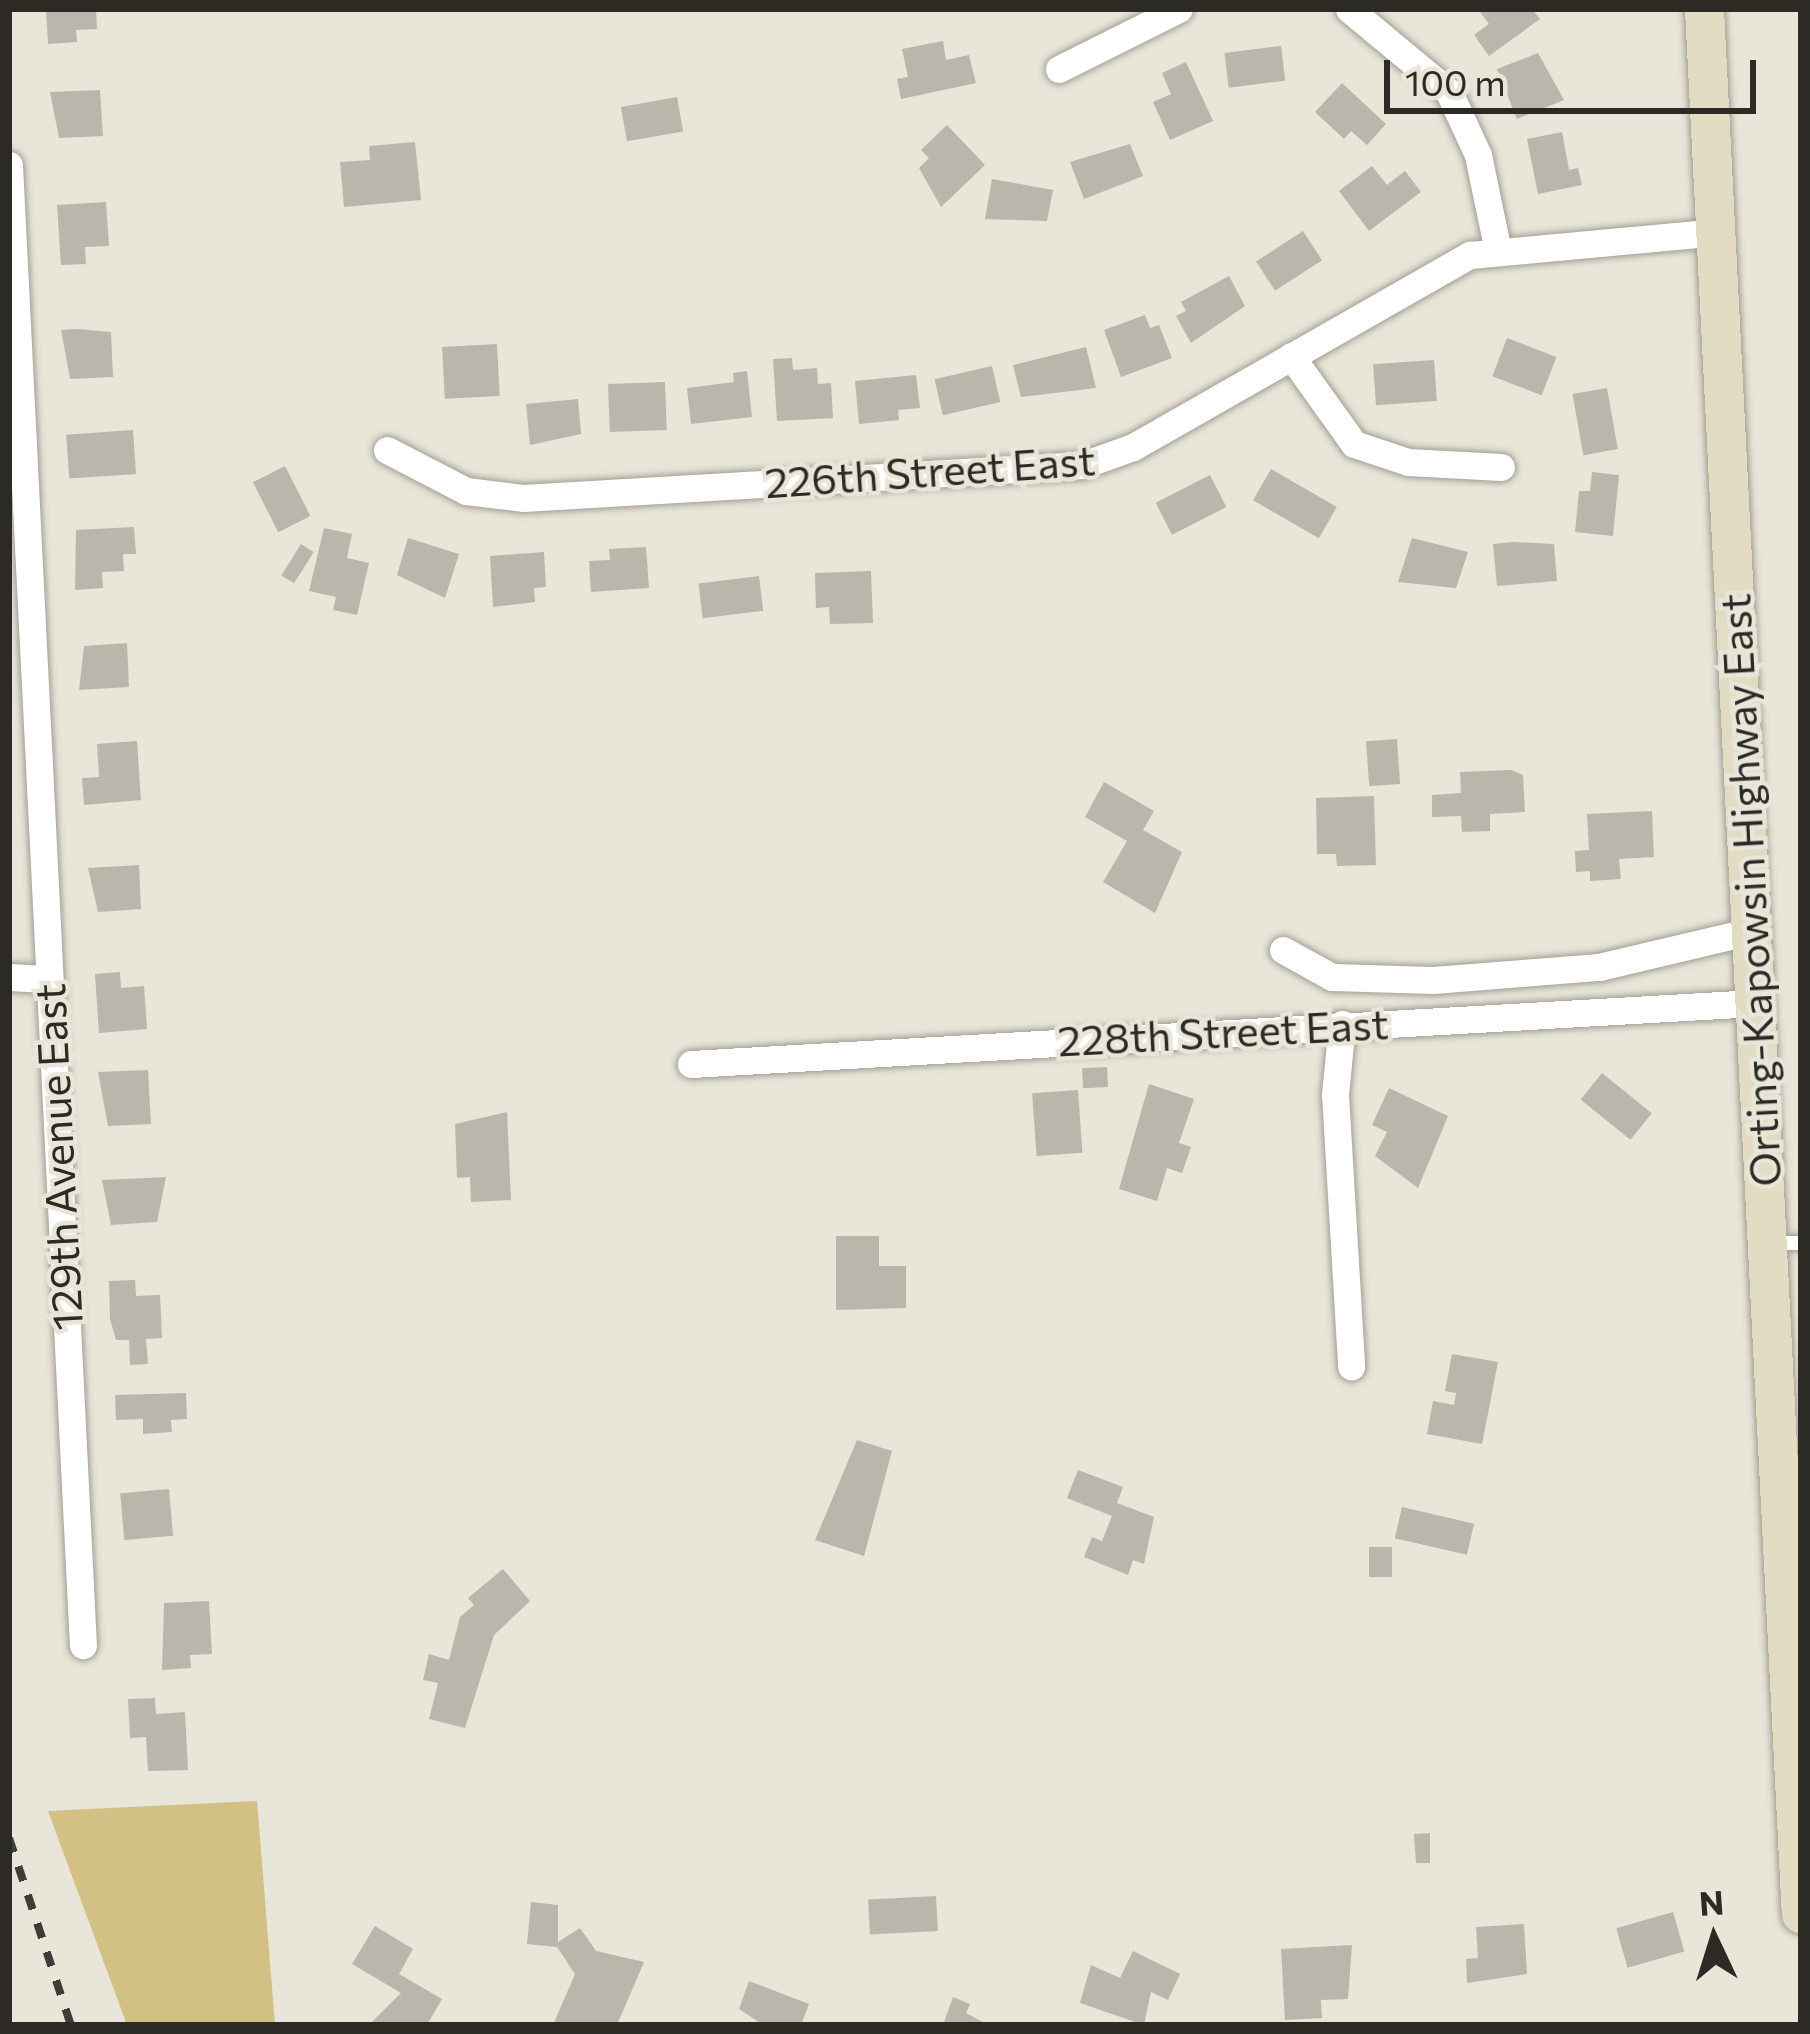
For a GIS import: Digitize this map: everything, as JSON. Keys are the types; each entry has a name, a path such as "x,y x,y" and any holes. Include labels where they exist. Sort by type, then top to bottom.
{"main road":[{"name":"Orting-Kapowsin Highway East","path":"1704,9 1754,1003 1784,1243 1801,1914"}],"street":[{"path":"1059,69 1178,9"},
{"path":"1349,9 1449,92 1478,155 1497,247"},
{"name":"129th Avenue East","path":"9,165 46,980 83,1645"},
{"name":"226th Street East","path":"387,450 440,481 493,497 1083,465 1133,447 1442,267 1497,247 1716,232"},
{"path":"1292,356 1354,444 1408,462 1501,467"},
{"path":"1283,950 1332,976 1433,980 1599,967 1751,931"},
{"path":"9,976 46,980"},
{"name":"228th Street East","path":"691,1064 1754,1003"},
{"path":"1342,1024 1335,1094 1351,1367"}],"shaded area":[{"path":"257,1801 275,2025 127,2025 48,1811"}],"building":[{"path":"46,9 96,9 97,29 76,30 77,42 48,44"},
{"path":"1478,9 1532,9 1540,19 1489,56 1474,35 1489,24"},
{"path":"943,41 946,60 969,55 976,83 901,99 897,79 908,77 902,49"},
{"path":"1281,46 1285,81 1229,88 1224,53"},
{"path":"1538,53 1564,100 1517,119 1497,69"},
{"path":"1186,62 1213,121 1170,140 1153,102 1171,94 1162,73"},
{"path":"1342,83 1386,124 1367,145 1351,131 1344,139 1315,112"},
{"path":"100,90 103,136 59,138 50,92"},
{"path":"677,97 683,131 627,141 621,107"},
{"path":"947,125 985,165 941,207 919,168 929,158 921,150"},
{"path":"1562,132 1569,170 1578,168 1582,185 1538,194 1527,139"},
{"path":"415,142 421,200 344,207 340,162 370,160 369,146"},
{"path":"1130,144 1143,176 1084,199 1070,162"},
{"path":"1372,166 1387,185 1405,171 1421,192 1369,231 1339,191"},
{"path":"992,179 1053,190 1047,221 985,219"},
{"path":"106,202 109,246 85,247 86,264 61,265 57,205"},
{"path":"1303,231 1322,260 1275,291 1256,261"},
{"path":"1229,276 1245,306 1191,343 1176,316 1186,311 1181,302"},
{"path":"1145,315 1150,328 1159,325 1172,358 1121,377 1104,330"},
{"path":"61,330 111,332 113,377 70,379"},
{"path":"1507,338 1556,357 1542,395 1492,376"},
{"path":"497,344 500,396 445,399 442,347"},
{"path":"1086,347 1096,388 1021,397 1013,365"},
{"path":"792,358 793,370 817,368 818,384 831,383 833,418 777,421 773,359"},
{"path":"1434,360 1437,401 1376,405 1373,364"},
{"path":"992,366 1000,402 943,415 935,379"},
{"path":"747,371 752,417 691,424 687,388 734,382 733,373"},
{"path":"916,375 920,408 898,410 899,420 859,424 855,381"},
{"path":"665,382 667,430 610,432 608,384"},
{"path":"1607,388 1618,449 1583,455 1573,394"},
{"path":"578,399 581,434 530,445 526,404"},
{"path":"133,430 136,474 69,479 66,435"},
{"path":"285,466 310,516 278,532 253,482"},
{"path":"1271,469 1337,507 1319,538 1253,500"},
{"path":"1592,472 1619,475 1613,536 1575,532 1579,491 1590,491"},
{"path":"1210,475 1226,507 1172,535 1156,503"},
{"path":"134,527 136,554 123,554 124,571 102,572 103,588 75,590 76,530"},
{"path":"324,528 352,534 347,558 369,563 357,615 333,610 336,597 309,591"},
{"path":"408,538 459,554 445,598 397,575"},
{"path":"1412,538 1468,552 1456,588 1398,582"},
{"path":"301,544 314,552 294,583 281,575"},
{"path":"1493,544 1554,544 1557,581 1497,586"},
{"path":"646,547 649,588 591,592 589,561 610,560 609,549"},
{"path":"544,552 546,587 534,588 535,602 493,607 490,556"},
{"path":"871,571 873,623 830,624 829,607 816,608 815,573"},
{"path":"759,576 763,611 703,618 698,583"},
{"path":"127,643 129,687 79,690 84,646"},
{"path":"1397,739 1400,784 1369,786 1366,741"},
{"path":"137,741 141,800 84,805 82,778 99,777 97,744"},
{"path":"1511,770 1523,775 1525,812 1490,814 1490,831 1462,832 1461,816 1432,817 1432,795 1461,793 1460,772"},
{"path":"1104,782 1154,811 1143,830 1182,852 1155,913 1103,882 1127,841 1085,817"},
{"path":"1374,796 1376,865 1337,866 1336,854 1317,854 1316,798"},
{"path":"1652,811 1654,857 1619,859 1621,879 1590,881 1590,871 1576,872 1575,851 1589,850 1587,814"},
{"path":"139,865 141,909 98,912 88,868"},
{"path":"120,972 121,988 144,986 147,1029 99,1033 95,974"},
{"path":"1107,1067 1108,1087 1083,1088 1082,1068"},
{"path":"148,1070 151,1124 108,1126 98,1072"},
{"path":"1602,1073 1652,1113 1630,1140 1581,1099"},
{"path":"1149,1084 1194,1099 1179,1143 1191,1147 1182,1173 1167,1168 1157,1201 1119,1189"},
{"path":"1389,1088 1448,1116 1418,1188 1375,1156 1387,1132 1372,1125"},
{"path":"1078,1090 1082,1153 1037,1156 1032,1093"},
{"path":"507,1112 511,1200 471,1202 470,1177 457,1178 455,1124"},
{"path":"166,1177 157,1222 111,1225 102,1180"},
{"path":"836,1236 879,1236 879,1266 906,1266 906,1308 836,1310"},
{"path":"135,1280 136,1296 160,1295 162,1338 146,1339 148,1364 130,1365 129,1340 116,1340 110,1319 109,1281"},
{"path":"1452,1354 1498,1362 1482,1444 1427,1434 1433,1401 1454,1405 1456,1393 1445,1391"},
{"path":"186,1393 187,1419 171,1420 172,1432 143,1434 143,1419 116,1420 115,1395"},
{"path":"857,1440 892,1451 864,1556 815,1540"},
{"path":"1078,1470 1123,1487 1117,1503 1154,1517 1144,1564 1133,1560 1128,1575 1084,1557 1092,1537 1102,1541 1112,1516 1067,1498"},
{"path":"169,1489 173,1536 124,1540 120,1493"},
{"path":"1402,1507 1474,1524 1467,1555 1395,1538"},
{"path":"1369,1547 1392,1547 1392,1577 1369,1577"},
{"path":"503,1569 530,1601 494,1635 465,1728 429,1719 438,1683 423,1680 429,1654 449,1660 460,1617 474,1605 468,1598"},
{"path":"209,1601 212,1654 190,1655 191,1668 162,1670 164,1603"},
{"path":"155,1698 156,1714 185,1712 188,1770 148,1771 146,1737 130,1738 128,1699"},
{"path":"1430,1833 1430,1863 1416,1863 1414,1834"},
{"path":"936,1896 938,1931 870,1935 868,1900"},
{"path":"531,1902 558,1905 558,1942 580,1928 596,1951 644,1962 617,2025 553,2025 575,1974 557,1947 527,1944"},
{"path":"1673,1912 1684,1951 1628,1968 1616,1928"},
{"path":"1524,1924 1527,1974 1467,1983 1466,1959 1478,1958 1476,1927"},
{"path":"375,1926 413,1949 399,1974 442,1999 427,2025 369,2025 401,1993 352,1964"},
{"path":"1352,1945 1348,1999 1321,2000 1322,2018 1285,2020 1281,1949"},
{"path":"1133,1951 1180,1974 1168,2000 1151,1992 1144,2025 1080,2003 1091,1965 1120,1978"},
{"path":"749,1981 809,2004 801,2025 763,2025 739,2009"},
{"path":"953,1997 970,2004 966,2013 988,2025 943,2025"}],"railway":[{"path":"9,1838 71,2025"}]}
